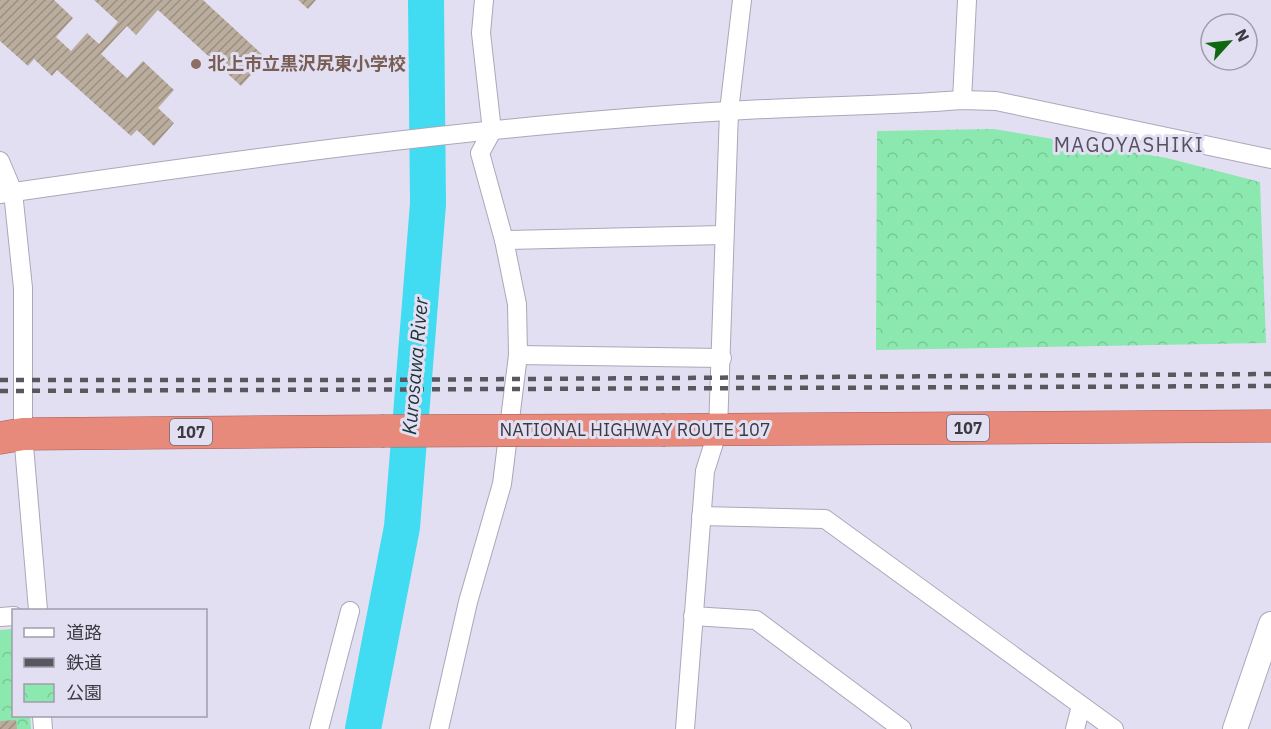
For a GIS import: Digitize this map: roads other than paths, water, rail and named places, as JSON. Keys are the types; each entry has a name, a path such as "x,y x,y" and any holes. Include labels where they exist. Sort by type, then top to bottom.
{"highway":[{"name":"NATIONAL HIGHWAY ROUTE 107","path":"12,436 381,431 1271,426"}],"street":[{"path":"439,729 468,602 502,484 518,355 517,304 504,240 480,153 483,132 481,33 484,0"},
{"path":"685,729 705,471 718,430 729,111 741,0"},
{"path":"962,100 967,0"},
{"path":"7,193 483,132 729,111 962,100 996,101 1271,159"},
{"path":"0,161 23,288 12,436 38,609"},
{"path":"504,240 723,235"},
{"path":"518,355 722,358"},
{"path":"701,516 825,519 1114,729"},
{"path":"319,729 350,611"},
{"path":"693,616 756,620 902,729"},
{"path":"1235,729 1271,624"},
{"path":"1075,729 1082,706"}],"waterway":[{"name":"Kurosawa River","path":"363,729 402,527 428,204 426,0"}],"railway":[{"path":"0,380 1271,374"},
{"path":"0,391 1271,386"}],"place":[{"name":"北上市立黒沢尻東小学校","path":"196,64"}],"district":[{"name":"MAGOYASHIKI","path":"1129,145"}]}
